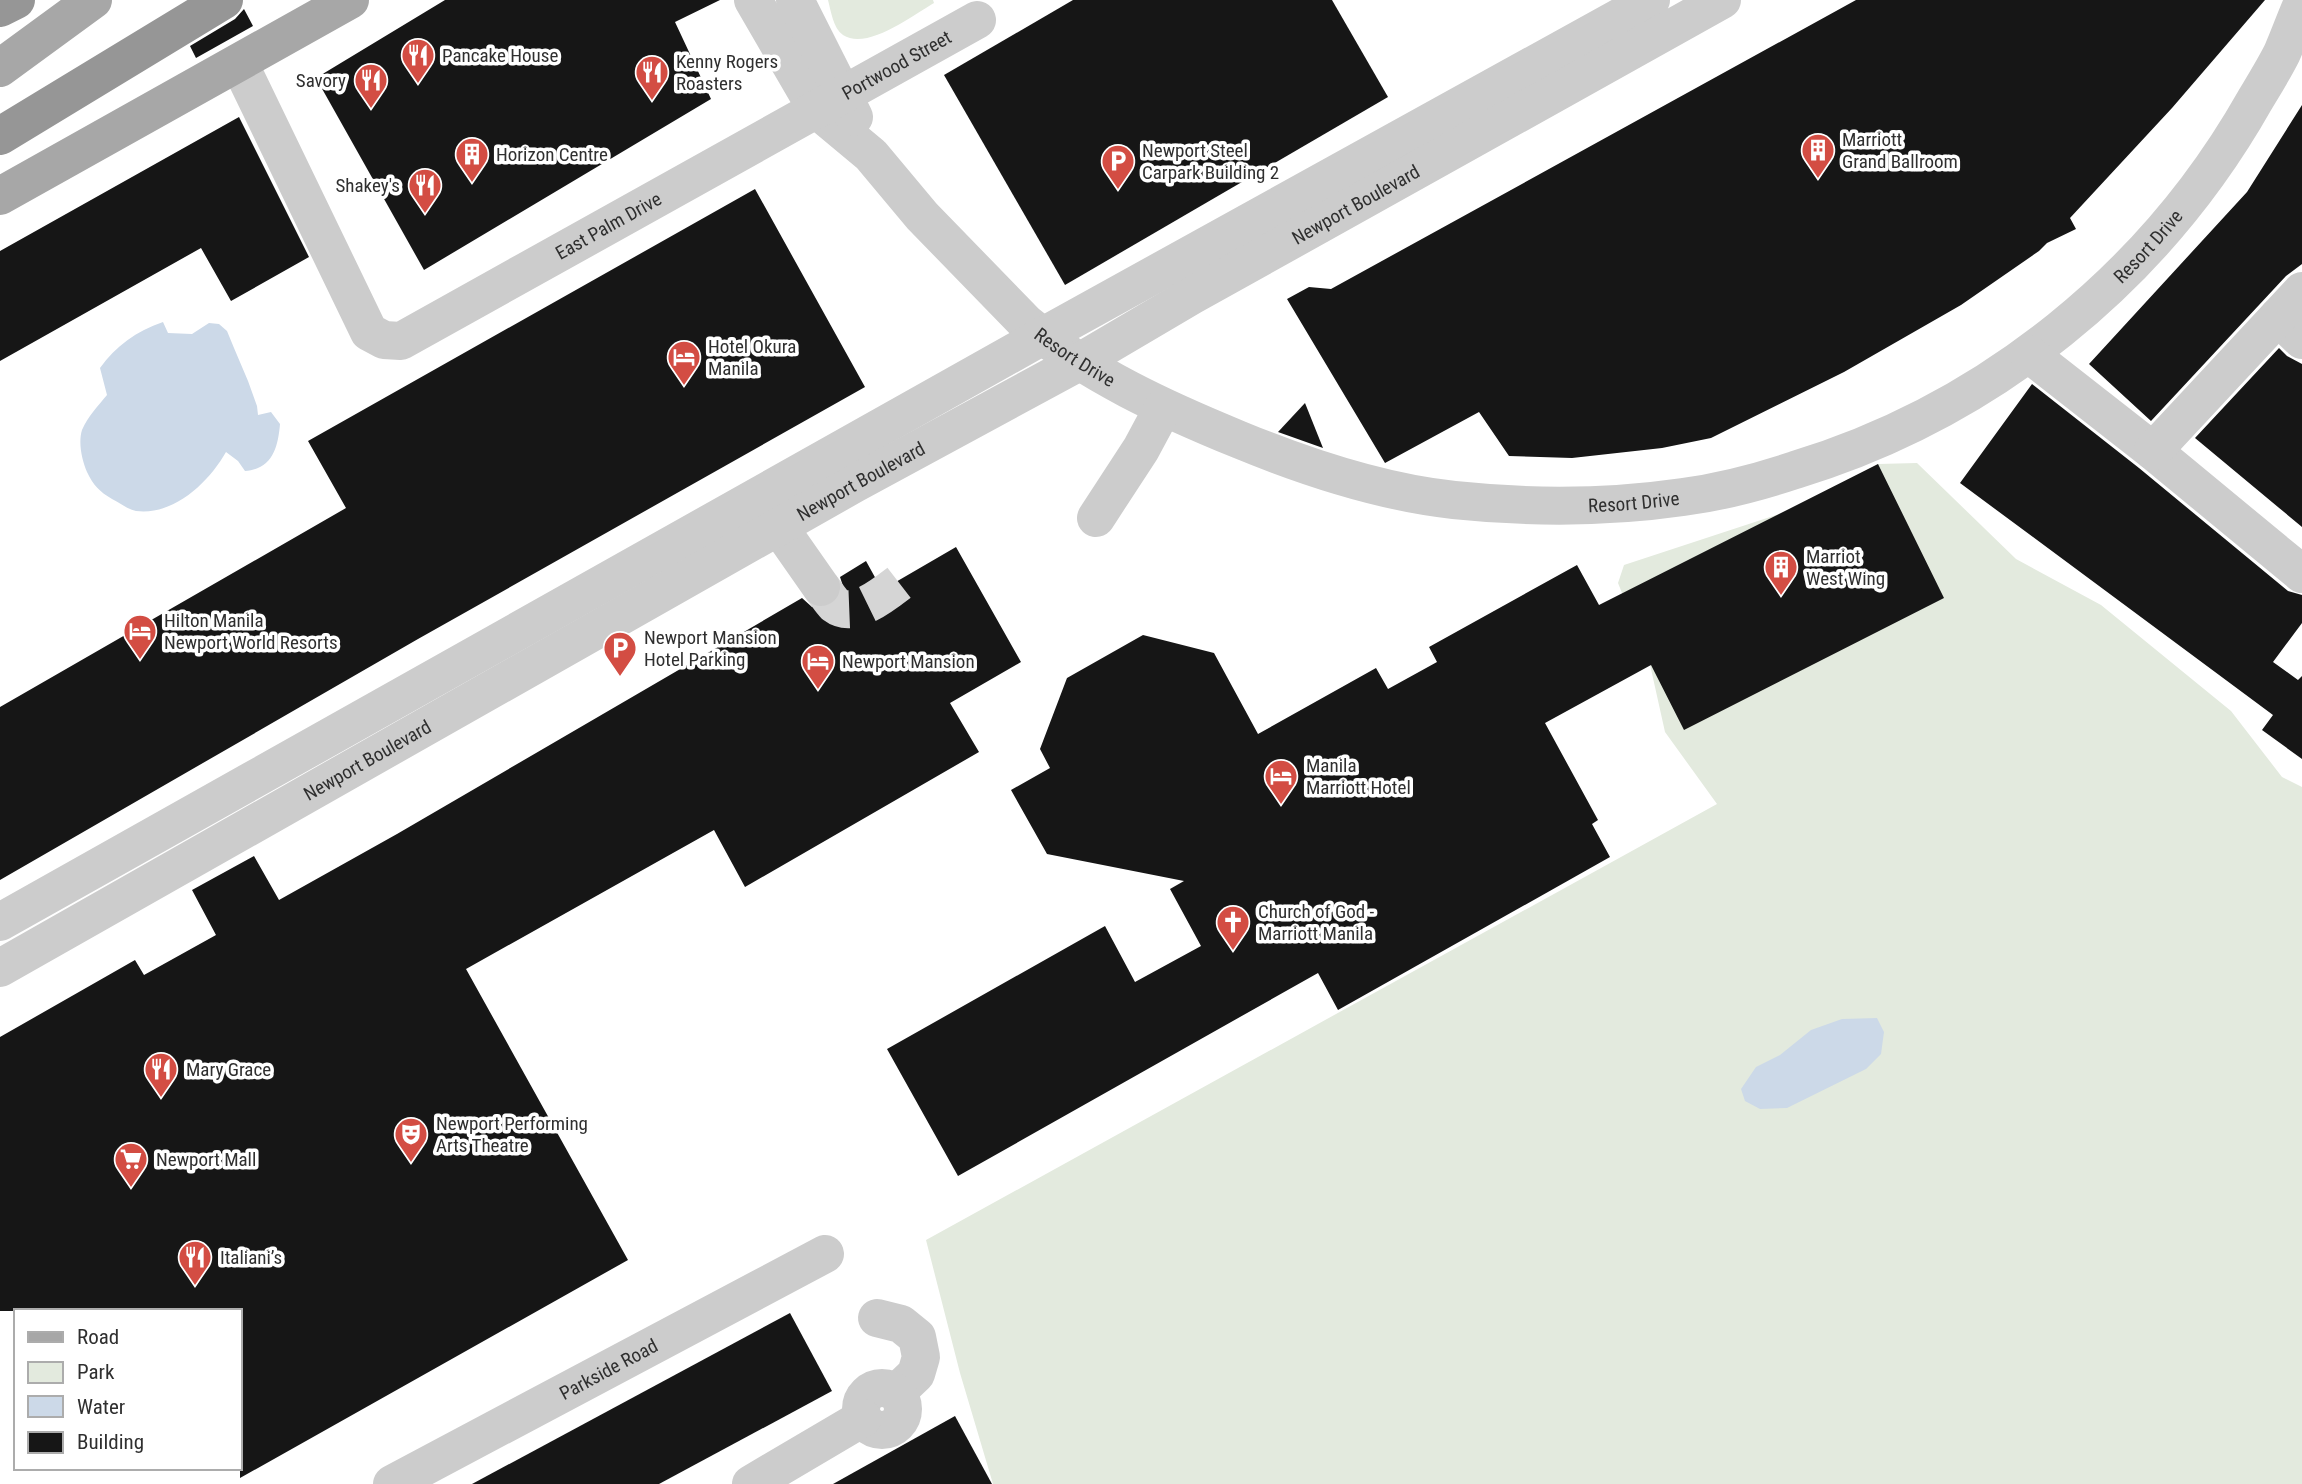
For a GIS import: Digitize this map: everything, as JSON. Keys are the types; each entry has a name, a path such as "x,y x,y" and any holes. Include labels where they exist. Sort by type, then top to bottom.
{"highway":[{"path":"0,8 16,0"},
{"path":"3,134 224,0"}],"main road":[{"path":"0,68 93,0"},
{"path":"0,195 350,0"}],"street":[{"name":"Resort Drive","path":"753,0 871,155 922,215 985,283 1043,336 1081,361 1136,395 1252,445 1270,440 1327,457 1347,478 1398,491 1451,500 1534,506 1590,506 1685,497 1758,482 1818,463 1900,431 1966,396 2029,354 2105,292 2173,220 2232,141 2281,55 2302,4"},
{"name":"Resort Drive","path":"795,0 830,102"},
{"name":"Newport Boulevard","path":"846,468 1081,361 1205,288 1722,0"},
{"name":"Newport Boulevard","path":"0,922 622,573 770,511 846,468 1043,336 1630,6"},
{"name":"Portwood Street","path":"830,102 976,20"},
{"name":"East Palm Drive","path":"239,63 369,332 384,340 401,341 830,102"},
{"path":"2153,451 2294,316"},
{"path":"2029,354 2302,573"},
{"path":"1096,518 1141,449 1163,408"},
{"name":"Newport Boulevard","path":"0,968 643,605 770,511"},
{"path":"770,511 821,587"},
{"path":"622,573 635,578 641,585 643,605"},
{"name":"Parkside Road","path":"392,1484 825,1254"},
{"path":"751,1484 863,1418 862,1404 869,1392 883,1388 896,1393 916,1374 921,1357 917,1337 901,1324 877,1318"}],"green space":[{"path":"828,0 933,0 934,3 890,30 853,39 843,35 837,28"},
{"path":"1917,463 2016,559 2101,605 2231,711 2282,777 2302,787 2302,1484 993,1484 960,1373 926,1240 1717,804 1665,732 1649,660 1618,583 1624,565 1804,506 1878,464"}],"water":[{"path":"163,322 168,333 192,334 209,323 219,324 227,331 248,381 258,415 271,412 280,424 279,433 272,456 262,466 245,471 238,461 226,452 210,475 189,495 164,508 136,511 100,491 94,484 84,462 81,435 87,420 107,395 100,368 127,340"},
{"path":"1877,1018 1884,1032 1881,1054 1866,1069 1787,1108 1760,1109 1745,1101 1741,1089 1756,1067 1780,1055 1811,1030 1842,1019"}],"building":[{"name":"Horizon Centre","path":"445,0 720,0 675,22 711,99 424,270 316,78"},
{"name":"Newport Steel Carpark Building 2","path":"1073,0 1332,0 1388,97 1065,285 944,75"},
{"name":"Marriott Grand Ballroom","path":"1856,0 2265,0 2172,108 2070,218 2076,229 2047,243 1961,305 1844,372 1711,438 1662,448 1572,458 1509,456 1479,412 1385,463 1287,299 1309,287 1331,289"},
{"path":"244,9 253,26 196,58 190,46 235,19"},
{"path":"2302,105 2302,264 2286,276 2151,421 2089,364 2247,192"},
{"path":"239,117 309,257 231,301 201,248 0,361 0,251"},
{"path":"755,189 865,387 418,639 0,880 0,707 346,508 308,441"},
{"path":"2279,348 2302,364 2302,527 2195,438"},
{"path":"2032,384 2288,591 2302,595 2302,623 2273,662 2298,680 2302,676 2302,759 2262,730 2273,715 1960,483"},
{"path":"1305,403 1323,448 1278,432"},
{"path":"1878,464 1944,598 1684,730 1651,665 1545,723 1598,820 1592,824 1610,857 1338,1010 1318,973 958,1176 887,1049 1105,926 1135,982 1201,946 1170,889 1184,881 1047,854 1011,790 1050,768 1040,749 1067,678 1143,635 1214,653 1258,734 1376,668 1388,689 1437,662 1429,647 1577,565 1599,605"},
{"path":"956,547 1021,662 950,703 979,752 745,887 714,830 466,969 628,1260 240,1478 242,1309 0,1311 0,1037 135,960 144,975 216,935 192,890 254,856 279,900 802,598 812,607 824,609 833,605 841,596 843,586 840,577 866,561 882,590"},
{"path":"790,1313 832,1391 659,1484 472,1484"},
{"path":"955,1416 992,1484 833,1484"}],"tunnel":[{"path":"821,587 835,605 843,609 853,609 873,601 908,576"}],"place":[{"name":"Pancake House","path":"418,85"},
{"name":"Kenny Rogers Roasters","path":"652,102"},
{"name":"Savory","path":"371,110"},
{"name":"Marriott Grand Ballroom","path":"1818,180"},
{"name":"Horizon Centre","path":"472,184"},
{"name":"Newport Steel Carpark Building 2","path":"1118,191"},
{"name":"Shakey's","path":"425,215"},
{"name":"Hotel Okura Manila","path":"684,387"},
{"name":"Marriot West Wing","path":"1781,597"},
{"name":"Hilton Manila Newport World Resorts","path":"140,661"},
{"name":"Newport Mansion Hotel Parking","path":"620,678"},
{"name":"Newport Mansion","path":"818,691"},
{"name":"Manila Marriott Hotel","path":"1281,806"},
{"name":"Church of God - Marriott Manila","path":"1233,952"},
{"name":"Mary Grace","path":"161,1099"},
{"name":"Newport Performing Arts Theatre","path":"411,1164"},
{"name":"Newport Mall","path":"131,1189"},
{"name":"Italiani’s","path":"195,1287"}]}
